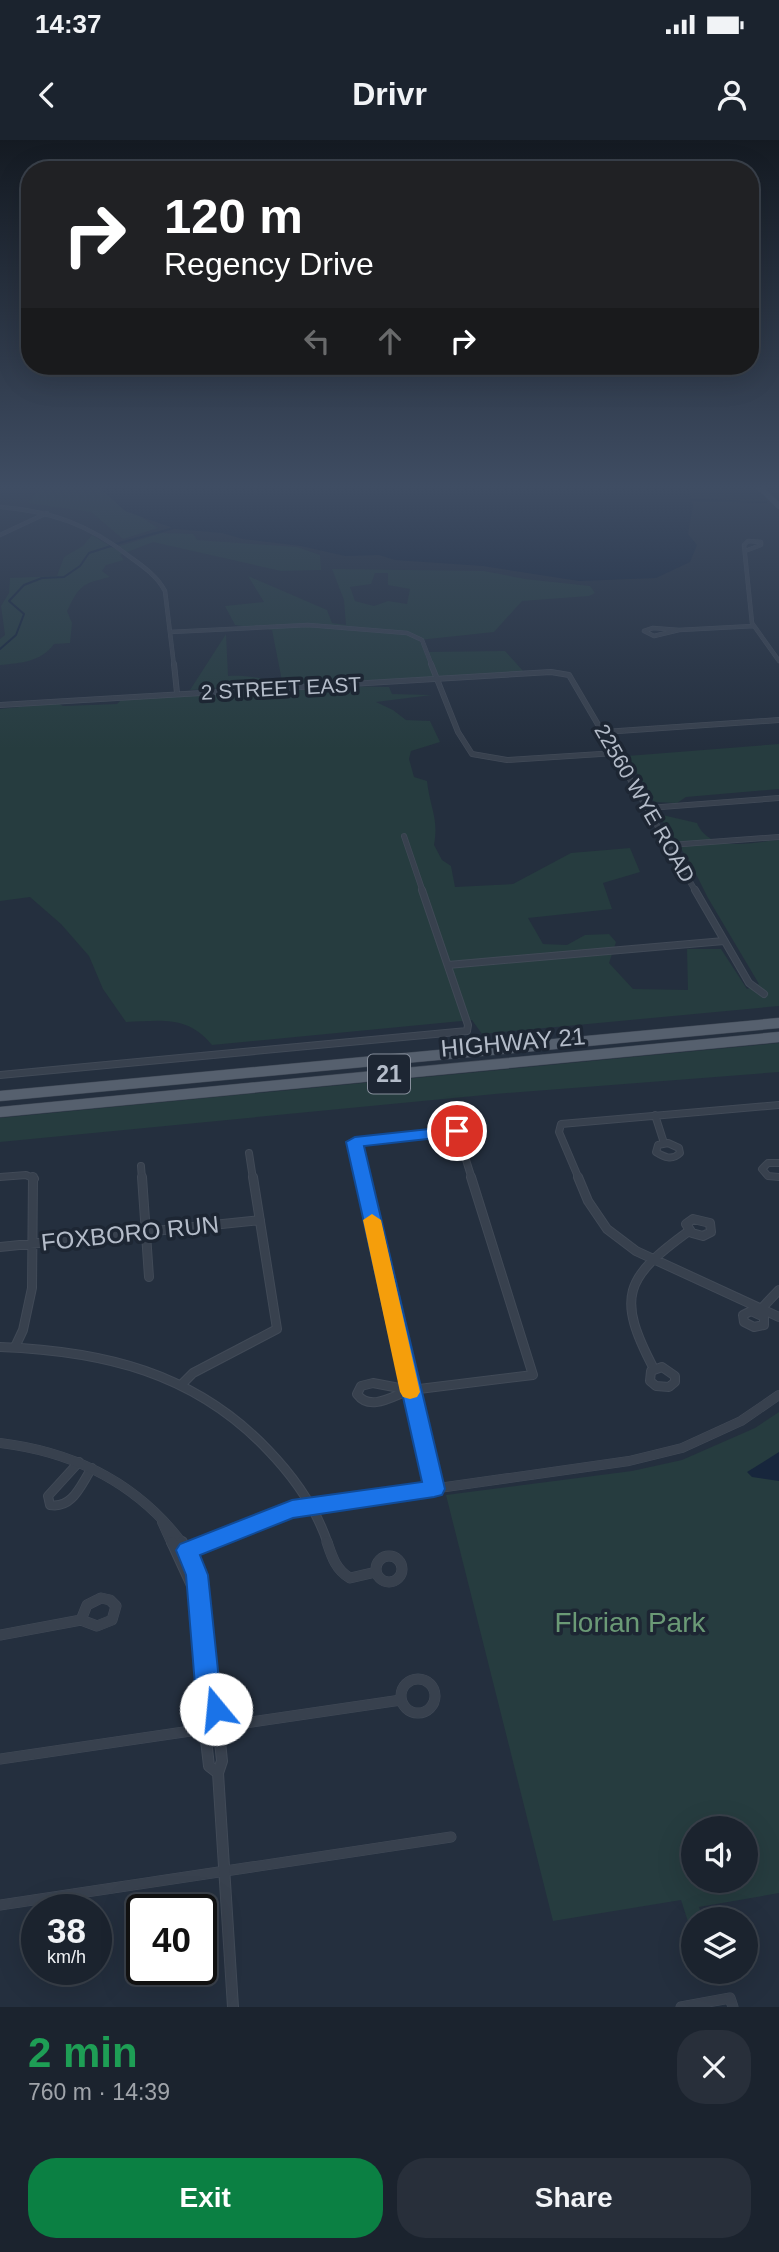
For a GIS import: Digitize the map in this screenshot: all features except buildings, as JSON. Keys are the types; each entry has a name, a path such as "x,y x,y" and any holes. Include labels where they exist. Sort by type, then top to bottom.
{"main road":[{"name":"HIGHWAY 21","path":"0,1096 779,1023"},
{"name":"HIGHWAY 21","path":"0,1112 779,1037"}],"street":[{"path":"151,574 159,580 165,591 177,693"},
{"path":"748,574 754,626 779,661"},
{"path":"170,632 308,625 407,633 422,640 464,745 472,754 488,759 507,760 616,753"},
{"path":"679,630 654,636 644,631 653,628 679,630 754,626"},
{"name":"2 STREET EAST","path":"0,705 562,672"},
{"name":"22560 WYE ROAD","path":"562,672 573,678 749,983 764,993"},
{"path":"604,732 779,720"},
{"path":"648,808 779,798"},
{"path":"0,1075 467,1031 468,1025 404,836"},
{"path":"670,845 779,836"},
{"path":"448,965 724,940"},
{"path":"779,1105 566,1122 561,1124 559,1132 588,1201 607,1229 636,1251 779,1317"},
{"path":"655,1115 664,1143"},
{"path":"410,1390 373,1382 361,1386 357,1394 362,1401 373,1404 410,1390 533,1375 457,1131 355,1142 410,1390 434,1489"},
{"path":"182,1384 193,1373 276,1329 249,1153"},
{"path":"779,1163 768,1163 762,1168 768,1176 779,1177"},
{"path":"141,1166 149,1277"},
{"path":"0,1177 26,1175 34,1178 31,1301 22,1336 15,1347"},
{"name":"FOXBORO RUN","path":"0,1247 260,1220"},
{"path":"654,1369 636,1334 628,1301 634,1282 671,1243 689,1231"},
{"path":"760,1310 779,1290"},
{"path":"0,1347 61,1350 98,1356 136,1365 182,1384 230,1413 249,1428 285,1468 312,1505 324,1528 339,1571 350,1578 376,1572"},
{"path":"183,1552 277,1514 312,1505 629,1461 682,1448 741,1421 779,1395"},
{"path":"0,1443 39,1449 93,1467 134,1492 160,1518 183,1552 198,1597 207,1685 202,1697 209,1766 218,1773"},
{"path":"79,1462 48,1496 50,1505 63,1507 69,1503 93,1467"},
{"path":"0,1635 81,1620"},
{"path":"207,1685 215,1692 222,1761 218,1773 233,2007"},
{"path":"0,1759 401,1700"},
{"path":"0,1905 450,1837"},
{"path":"681,2007 730,1998 733,2007"}],"green space":[{"path":"106,574 110,577 87,584 75,596 67,611 72,623 70,643 54,644 37,658 0,665 0,639 5,635 1,606 9,593 10,578"},
{"path":"334,574 375,574 371,584 350,587 355,601 374,606 388,601 407,604 410,589 388,585 388,574 500,574 590,586 595,593 589,596 522,601 494,632 419,640 426,652 505,651 524,672 190,690 226,634 228,676 282,681 272,630 235,625 225,606 264,602 248,576 327,610 332,623 346,625 344,600"},
{"path":"337,686 389,687 392,694 432,695 376,702 406,720 430,721 440,742 411,751 409,759 414,777 427,781 435,820 434,845 442,860 451,866 455,887 513,884 571,853 630,848 640,872 603,883 612,909 528,918 543,944 567,945 585,935 609,934 616,942 609,963 633,989 688,990 687,949 721,949 747,989 759,984 691,864 658,814 697,823 703,833 722,843 745,844 779,840 779,1006 482,1034 472,1020 212,1045 203,1035 183,1024 162,1021 126,1022 103,989 89,956 61,924 30,897 0,901 0,709 58,703 63,706 117,704 122,699"},
{"path":"779,744 779,789 686,797 677,803 654,802 627,756"},
{"path":"779,1043 779,1072 495,1094 0,1142 0,1118"},
{"name":"Florian Park","path":"779,1412 779,1893 699,1907 683,1907 681,1900 553,1921 446,1495 632,1471 682,1460 755,1428"}],"water":[{"path":"535,574 664,574 656,578 579,581"},
{"path":"779,1452 779,1481 752,1477 747,1472"}],"waterway":[{"path":"0,649 16,635 24,614 9,601 24,585 42,578 64,577 68,574"}],"slow traffic":[{"path":"372,1220 410,1392"}],"route":[{"path":"216,1709 215,1692 207,1685 197,1575 187,1550 292,1509 434,1489 355,1142 457,1131"}]}
